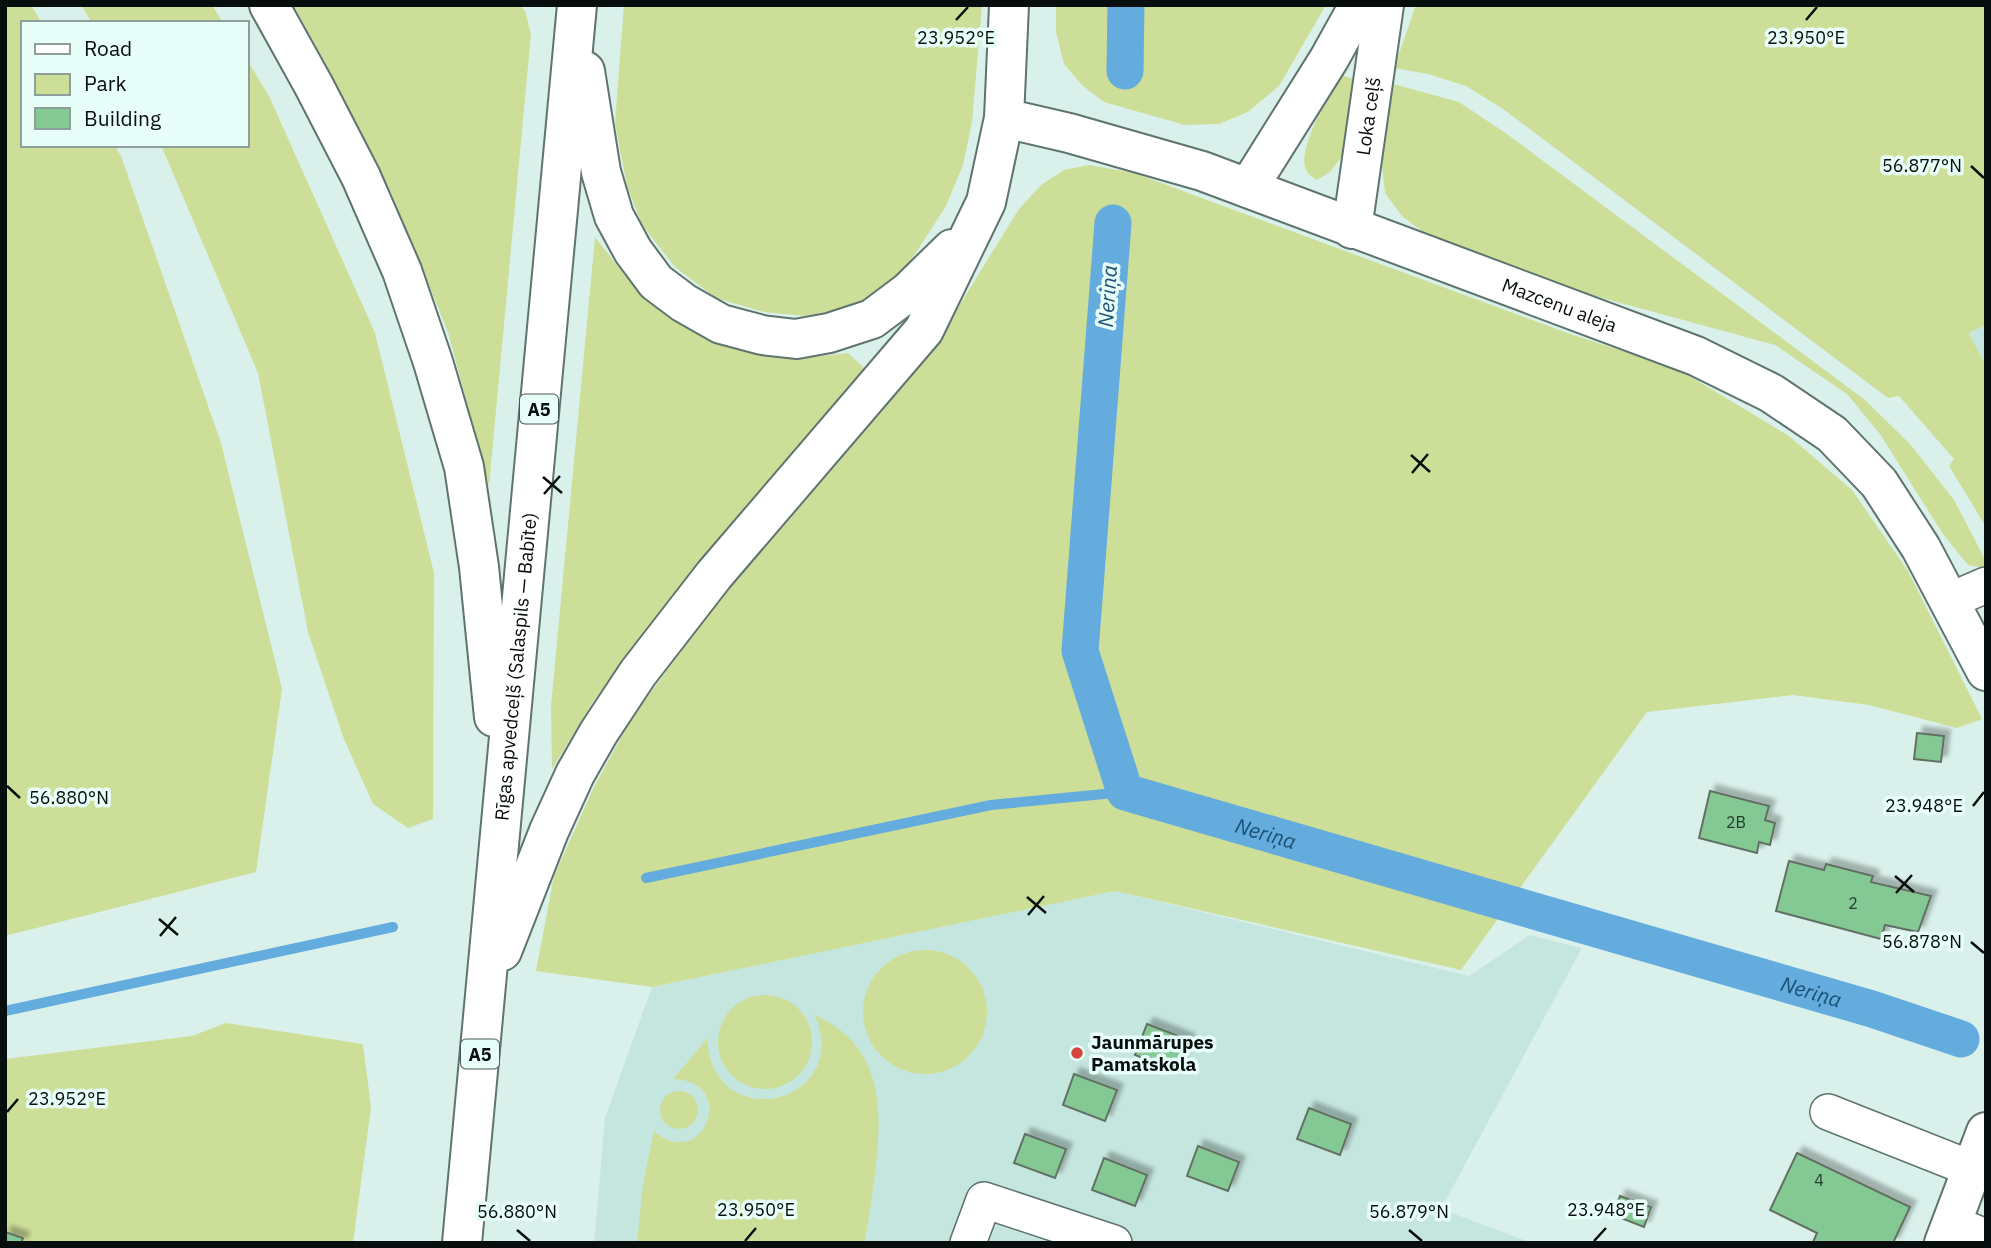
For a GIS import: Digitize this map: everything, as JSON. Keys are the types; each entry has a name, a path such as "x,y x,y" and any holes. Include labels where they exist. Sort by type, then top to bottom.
{"main road":[{"path":"269,5 361,177 402,271 464,467 479,568 502,806"},
{"path":"485,995 548,831 575,774 599,732 638,673 714,575 923,330 986,202 1004,118 1009,5"},
{"path":"1248,188 1329,60 1359,5"},
{"name":"Loka ceļš","path":"1352,229 1384,5"},
{"path":"576,9 601,172 614,216 633,251 656,282 684,303 721,324 762,335 796,339 829,333 872,319 908,292 974,228"},
{"name":"Rīgas apvedceļš (Salaspils — Babīte)","path":"463,1243 576,9"},
{"name":"Mazcenu aleja","path":"1004,118 1069,133 1189,167 1248,188 1696,356 1771,393 1832,434 1879,483 1921,548 1986,671"},
{"path":"1947,1233 1986,1132"}],"lane":[{"path":"1949,601 1986,585"},
{"path":"1828,1112 1972,1169"},
{"path":"968,1243 984,1200 1114,1243"},
{"path":"1947,1233 1986,1237"}],"shaded area":[{"path":"1986,325 1986,366 1969,332"},
{"name":"Jaunmārupes Pamatskola","path":"1115,891 1469,976 1530,935 1582,948 1441,1209 1532,1243 594,1243 605,1118 652,987"}],"green space":[{"path":"5,5 31,5 41,21 21,21 21,147 115,147 121,156 221,443 282,689 256,872 5,936"},
{"path":"81,5 212,5 222,21 91,21"},
{"path":"293,5 519,5 525,11 531,34 489,486 448,332 391,192"},
{"path":"624,5 982,5 972,122 963,165 946,206 904,271 876,295 847,308 805,316 764,312 716,298 675,267 642,225 627,186 615,123"},
{"path":"1056,5 1326,5 1279,86 1248,112 1219,124 1185,125 1104,102 1083,86 1064,64 1056,32"},
{"path":"1416,5 1986,5 1986,325 1969,333 1986,366 1986,527 1949,466 1954,459 1899,396 1888,398 1503,109 1466,86 1428,74 1394,68"},
{"path":"248,62 269,96 375,333 434,573 433,819 408,828 373,804 344,739 308,632 258,373 162,147 248,147"},
{"path":"1341,75 1360,81 1344,154 1330,172 1317,180 1308,173 1305,152 1315,124"},
{"path":"1393,84 1459,102 1507,134 1865,400 1910,444 1954,500 1986,561 1986,568 1968,565 1943,534 1880,434 1847,394 1775,345 1584,293 1485,259 1427,235 1402,216 1385,193 1382,165"},
{"path":"1089,165 1134,173 1570,334 1678,369 1789,436 1852,490 1908,571 1982,719 1957,728 1869,705 1793,695 1647,712 1461,970 1115,891 652,987 536,971 554,876 593,789 631,719 725,592 912,376 1019,209 1041,185 1064,170"},
{"path":"595,237 642,297 719,343 761,355 822,356 848,353 864,368 673,594 593,702 552,769 551,706"},
{"path":"925,950 949,955 969,968 982,988 987,1012 982,1036 969,1056 949,1069 925,1074 901,1069 881,1056 868,1036 863,1012 868,988 881,968 901,955"},
{"path":"765,995 783,999 798,1009 808,1024 812,1042 808,1060 798,1075 783,1085 765,1089 747,1085 732,1075 722,1060 718,1042 722,1024 732,1009 747,999"},
{"path":"815,1015 837,1028 854,1044 866,1061 874,1081 879,1125 878,1149 864,1243 637,1243 643,1185 654,1131 672,1141 687,1141 699,1134 707,1122 709,1108 705,1094 693,1084 673,1079 707,1039 715,1070 731,1089 753,1098 777,1098 799,1088 815,1070 821,1046"},
{"path":"226,1023 363,1044 371,1107 353,1243 5,1243 5,1059 192,1036"},
{"path":"679,1091 693,1096 698,1110 693,1124 679,1129 665,1124 660,1110 665,1096"}],"building":[{"path":"1917,733 1944,736 1941,762 1914,759"},
{"path":"1710,791 1769,806 1765,820 1775,823 1770,845 1759,842 1757,853 1699,838"},
{"path":"1789,861 1824,870 1826,864 1873,876 1871,882 1931,896 1918,932 1885,925 1881,939 1776,911"},
{"path":"1147,1024 1189,1040 1177,1071 1135,1055"},
{"path":"1074,1074 1117,1090 1105,1121 1063,1105"},
{"path":"1309,1108 1351,1124 1340,1155 1297,1139"},
{"path":"1025,1134 1066,1149 1055,1178 1014,1163"},
{"path":"1198,1146 1239,1162 1228,1191 1187,1176"},
{"path":"1797,1153 1910,1207 1893,1243 1814,1243 1817,1233 1770,1210"},
{"path":"1104,1158 1147,1175 1135,1206 1092,1190"},
{"path":"1620,1196 1651,1207 1644,1227 1613,1215"},
{"path":"5,1232 23,1238 21,1243 5,1243"}],"waterway":[{"name":"Neriņa","path":"1125,71 1126,5"},
{"name":"Neriņa","path":"1113,223 1080,651 1125,792 1872,1009 1961,1039"},
{"path":"646,878 991,805 1125,792"},
{"path":"5,1011 393,927"}],"place":[{"name":"Jaunmārupes Pamatskola","path":"1077,1053"}]}
